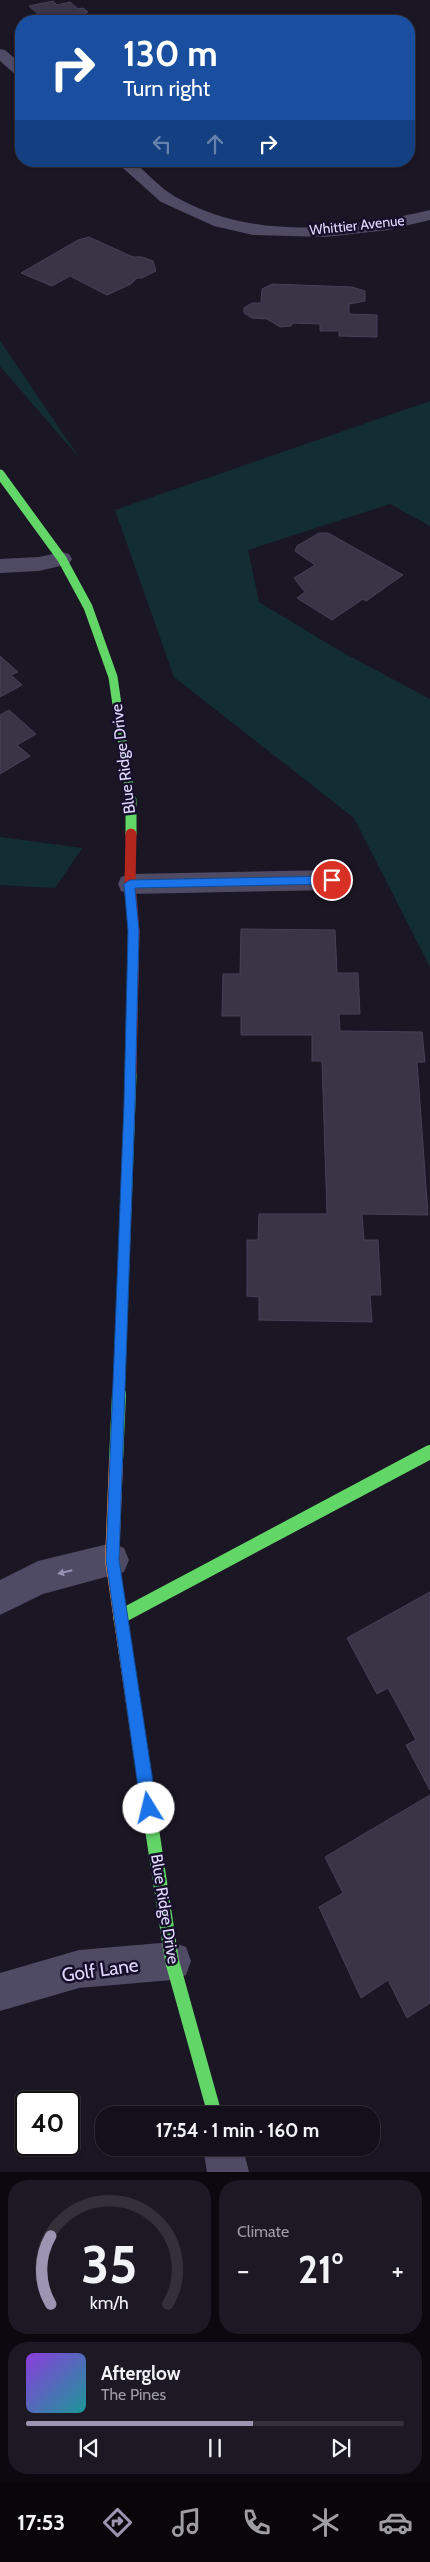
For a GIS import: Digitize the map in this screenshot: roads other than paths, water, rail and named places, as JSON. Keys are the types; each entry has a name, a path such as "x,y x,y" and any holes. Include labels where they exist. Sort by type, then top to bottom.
{"street":[{"path":"0,53 15,67"},
{"name":"Whittier Avenue","path":"130,167 167,199 220,222 253,230 325,232 388,225 430,215"},
{"name":"Blue Ridge Drive","path":"0,474 62,559 88,607 113,677 131,799 130,884 134,931 130,1094 112,1560 172,1960 213,2106"},
{"path":"0,566 30,565 62,559"},
{"path":"130,884 332,880"},
{"path":"120,1617 430,1452"},
{"path":"0,1598 38,1578 112,1560"},
{"name":"Golf Lane","path":"0,1992 79,1969 172,1960"},
{"path":"225,2156 228,2172"}]}
